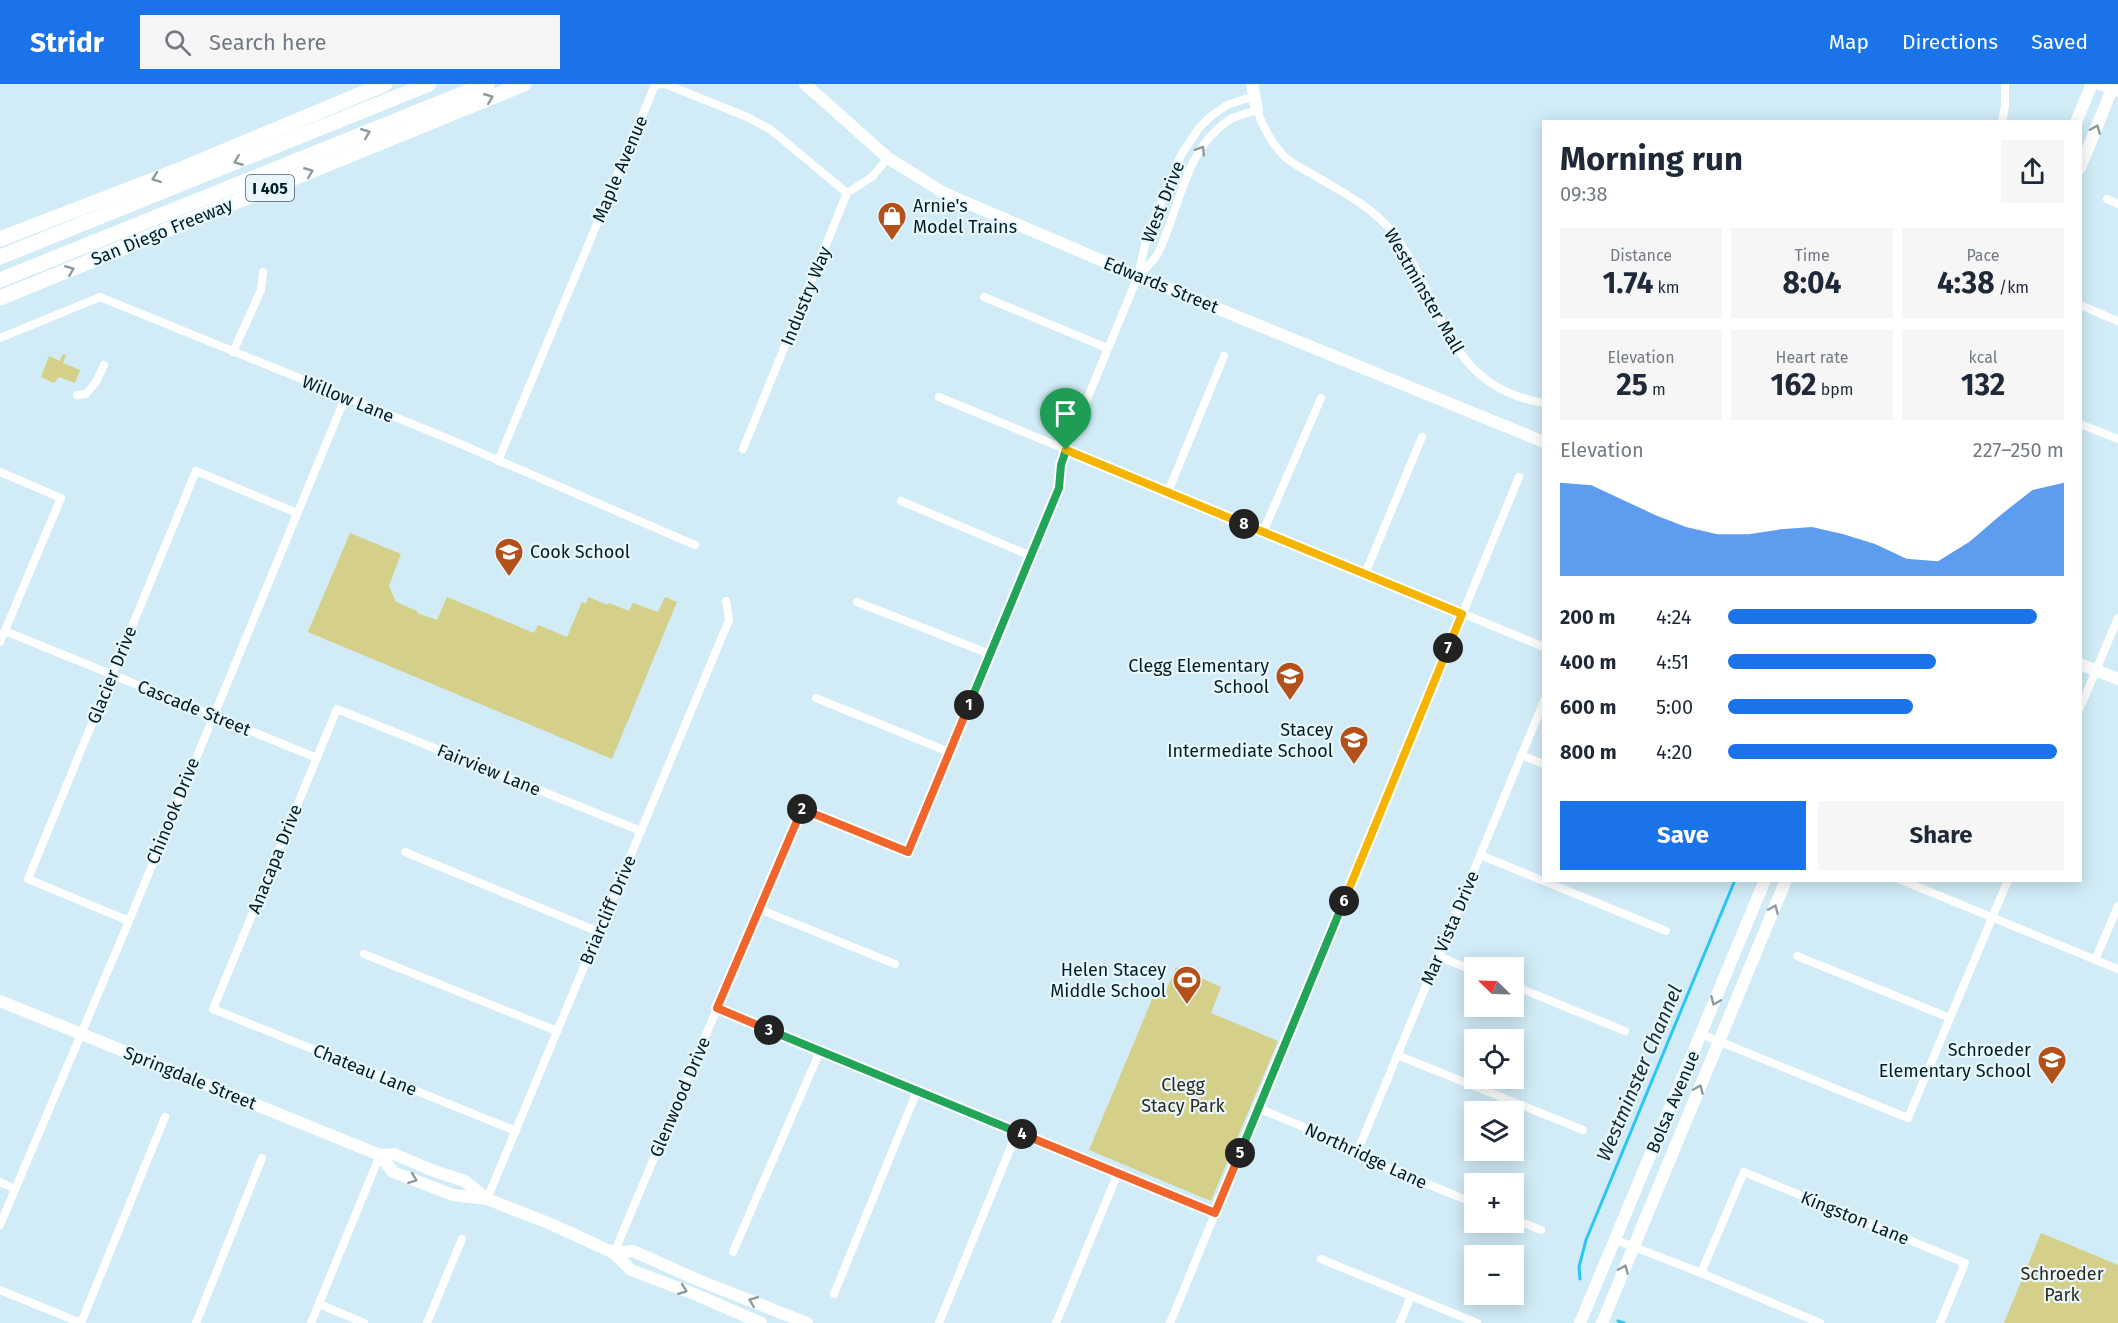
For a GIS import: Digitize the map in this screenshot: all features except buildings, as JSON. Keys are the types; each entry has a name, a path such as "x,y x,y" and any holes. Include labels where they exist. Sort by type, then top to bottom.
{"highway":[{"path":"0,239 179,170 385,84"},
{"path":"0,257 429,84"},
{"path":"0,280 487,84"},
{"name":"San Diego Freeway","path":"0,298 524,84"},
{"path":"0,233 77,208"}],"main road":[{"name":"Edwards Street","path":"805,84 888,158 944,193 1138,276 1542,441"},
{"path":"2077,120 2093,84"},
{"path":"2082,163 2115,89"},
{"name":"Westminster Mall","path":"1253,90 1257,110"},
{"path":"2082,665 2118,679"},
{"name":"Bolsa Avenue","path":"1580,1323 1764,882"},
{"name":"Bolsa Avenue","path":"1602,1323 1785,882"},
{"name":"Springdale Street","path":"0,1001 381,1155 393,1172 453,1195 487,1199 551,1224 614,1253 631,1270 761,1323"},
{"name":"Springdale Street","path":"614,1253 633,1251 807,1323"},
{"path":"652,1278 666,1274 669,1267"}],"street":[{"name":"Maple Avenue","path":"498,461 655,85 665,84 745,116 770,129 847,193"},
{"path":"2002,120 2005,84"},
{"path":"2093,84 2115,89"},
{"name":"West Drive","path":"1138,276 1147,236 1181,155 1190,140 1210,117 1253,90"},
{"name":"West Drive","path":"1138,276 1156,257 1194,161 1204,144 1232,118 1257,110"},
{"name":"Westminster Mall","path":"1257,110 1270,138 1286,158 1349,196 1387,226 1412,264 1450,339 1469,366 1508,393 1542,403"},
{"path":"847,193 872,177 888,158"},
{"name":"Industry Way","path":"743,449 847,193"},
{"path":"2107,199 2118,204"},
{"path":"233,352 261,290 263,272"},
{"path":"816,698 949,752 1059,488 1061,465 1066,450 1138,276"},
{"name":"Willow Lane","path":"0,338 100,297 695,545"},
{"path":"984,297 1107,348"},
{"path":"2082,306 2118,321"},
{"path":"1168,492 1224,356"},
{"path":"76,395 86,394 96,382 104,365"},
{"path":"939,397 1542,647"},
{"name":"Chinook Drive","path":"0,1225 129,921 345,398"},
{"path":"1263,532 1321,398"},
{"path":"2082,425 2118,440"},
{"path":"1365,574 1422,437"},
{"name":"Glacier Drive","path":"129,921 28,879 196,471 297,513"},
{"path":"0,472 61,498 0,642"},
{"path":"1170,1323 1519,477"},
{"path":"901,501 1031,556"},
{"name":"Briarcliff Drive","path":"487,1199 729,620 726,600"},
{"path":"857,602 990,654"},
{"path":"2082,703 2118,618"},
{"name":"Cascade Street","path":"5,631 317,758"},
{"name":"Mar Vista Drive","path":"1356,1155 1542,706"},
{"name":"Fairview Lane","path":"337,709 641,831"},
{"name":"Anacapa Drive","path":"213,1009 337,709"},
{"name":"Glenwood Drive","path":"614,1253 801,809 908,852 949,752"},
{"path":"1521,755 1542,763"},
{"path":"405,852 599,932"},
{"path":"1480,855 1542,880"},
{"path":"1546,882 1666,931"},
{"path":"1906,882 2118,969"},
{"path":"1701,1034 1908,1118 2007,882"},
{"path":"2096,960 2118,906"},
{"path":"759,909 895,964"},
{"path":"364,954 557,1031"},
{"path":"1438,956 1464,967"},
{"path":"1797,956 1950,1018"},
{"path":"1524,990 1624,1031"},
{"path":"717,1008 1215,1213"},
{"name":"Chateau Lane","path":"213,1009 516,1131"},
{"path":"733,1252 820,1051"},
{"path":"1397,1055 1583,1130"},
{"path":"834,1294 917,1091"},
{"name":"Northridge Lane","path":"1258,1108 1323,1135 1356,1155 1464,1199"},
{"path":"0,1290 81,1323 165,1117"},
{"path":"939,1323 1017,1132"},
{"path":"311,1323 381,1155"},
{"path":"196,1323 262,1158"},
{"name":"Kingston Lane","path":"1701,1273 1744,1172 1965,1263 1940,1323"},
{"path":"1056,1323 1118,1173"},
{"path":"0,1182 15,1189"},
{"path":"1524,1223 1541,1230"},
{"path":"428,1323 462,1239"},
{"path":"1616,1240 1820,1323"},
{"path":"1321,1259 1477,1323"},
{"path":"1400,1323 1411,1296"},
{"path":"319,1304 364,1323"}],"green space":[{"path":"63,354 66,355 63,363 80,370 75,383 59,377 54,383 41,377 49,356 60,361"},
{"path":"350,533 401,554 389,586 396,602 437,620 447,597 534,633 538,625 567,637 582,602 586,604 588,597 629,611 633,603 658,612 665,597 677,602 612,759 308,632"},
{"name":"Clegg Stacy Park","path":"1176,967 1221,987 1211,1013 1278,1041 1211,1201 1089,1150 1156,990 1165,993"},
{"name":"Schroeder Park","path":"2041,1233 2118,1265 2118,1323 2004,1323"}],"waterway":[{"name":"Westminster Channel","path":"1580,1279 1579,1267 1586,1240 1734,882"},
{"name":"Westminster Channel","path":"1618,1321 1624,1323"}],"place":[{"name":"Arnie's Model Trains","path":"892,242"},
{"name":"Cook School","path":"509,578"},
{"name":"Clegg Elementary School","path":"1290,702"},
{"name":"Stacey Intermediate School","path":"1354,766"},
{"name":"Helen Stacey Middle School","path":"1187,1006"},
{"name":"Schroeder Elementary School","path":"2052,1086"}],"route":[{"path":"1066,450 1462,614 1215,1213 717,1008 801,809 908,852 1059,488 1061,465 1066,450"}]}
